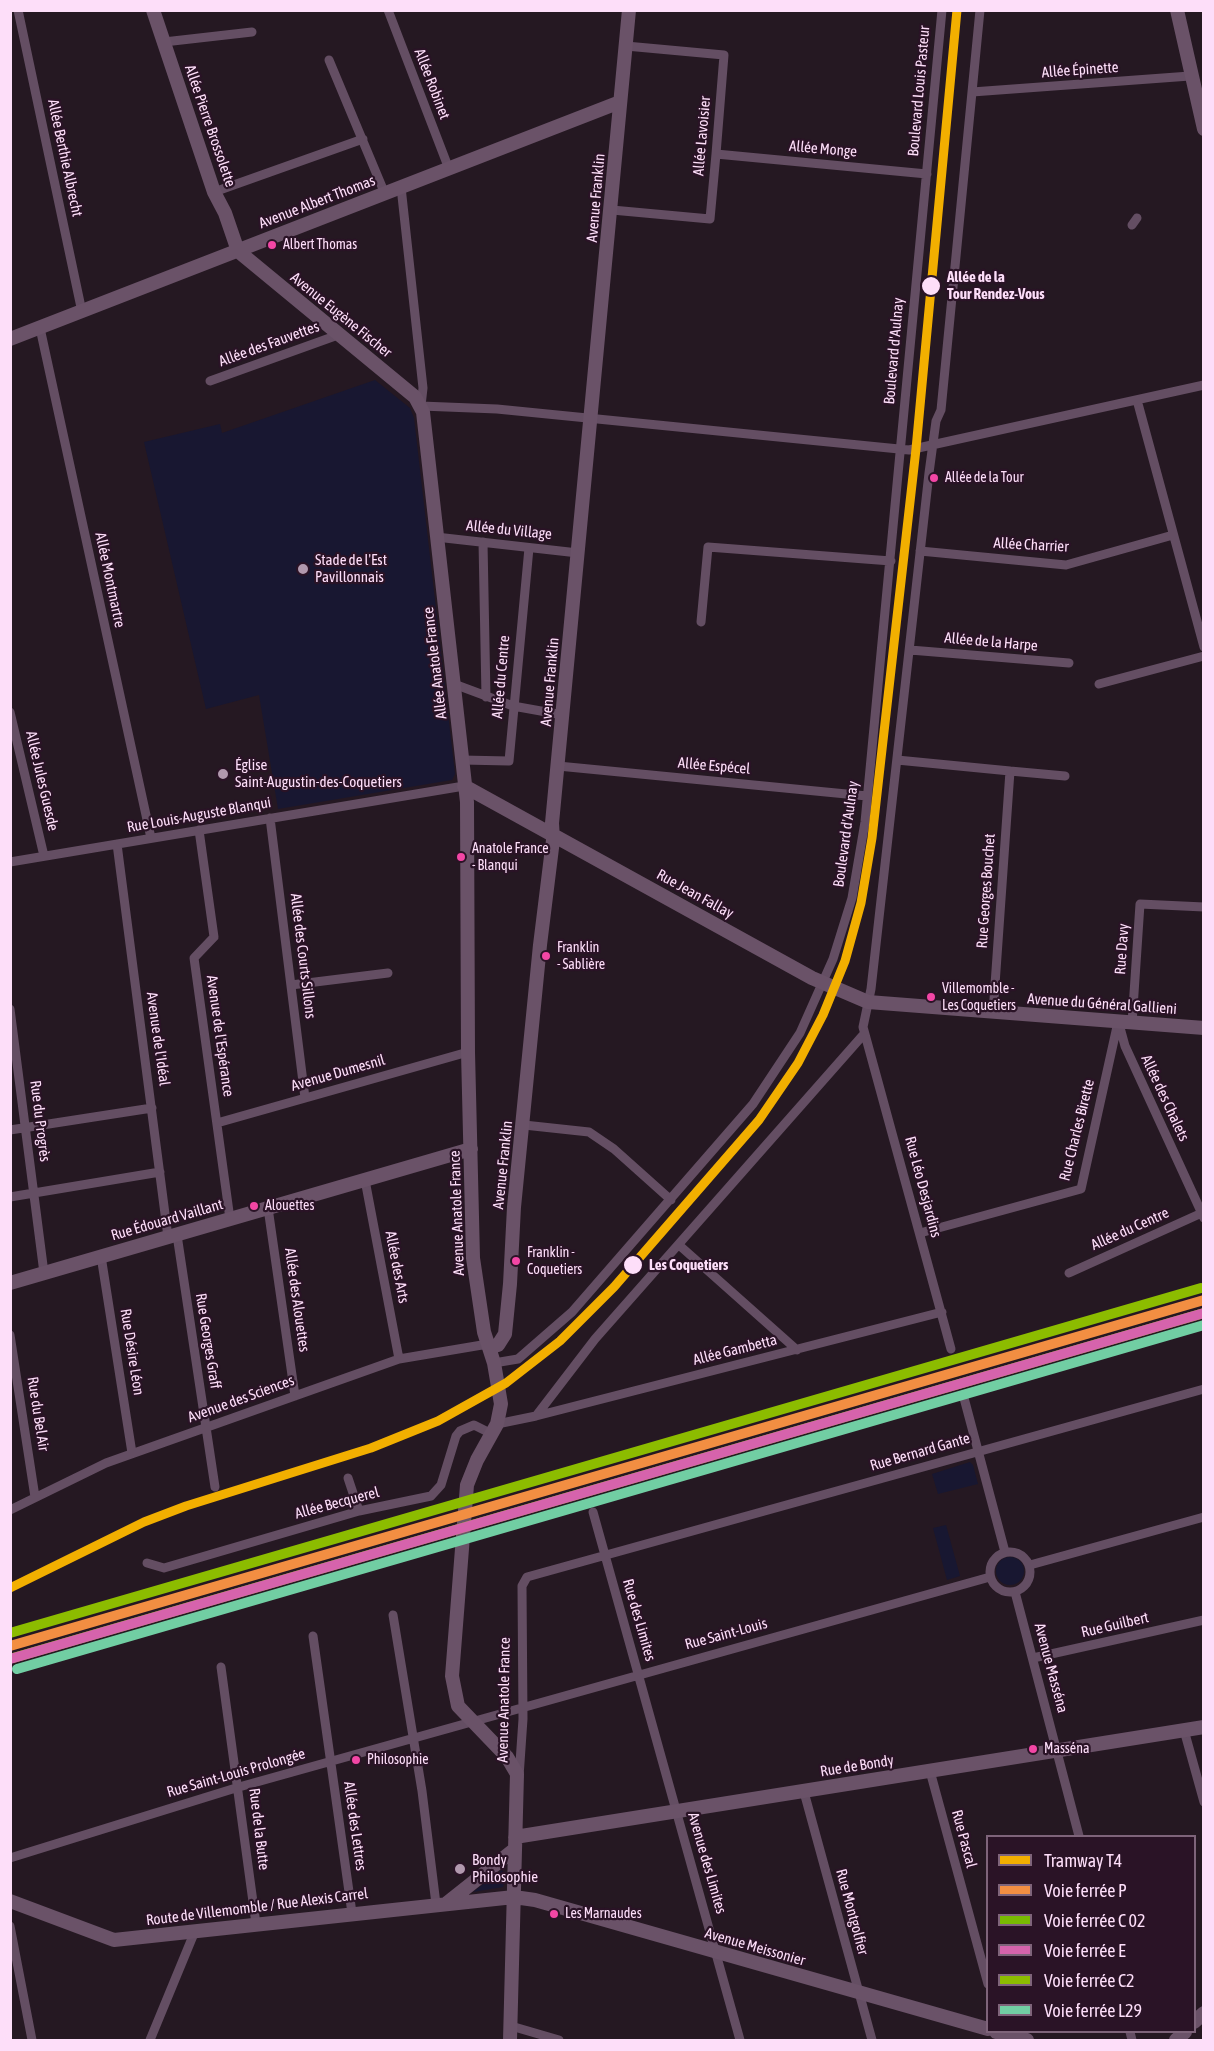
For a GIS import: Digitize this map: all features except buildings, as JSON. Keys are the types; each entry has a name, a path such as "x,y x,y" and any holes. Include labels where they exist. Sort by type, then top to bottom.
{"street":[{"name":"Allée Berthie Albrecht","path":"18,10 82,312"},
{"name":"Allée Pierre Brossolette","path":"153,10 214,192 225,213 238,251"},
{"name":"Allée Robinet","path":"388,10 449,169"},
{"name":"Avenue Franklin","path":"490,1347 498,1345 505,1334 629,10"},
{"name":"Boulevard Louis Pasteur","path":"927,174 942,10"},
{"path":"495,1429 536,1416 595,1339 864,1034 932,446 942,399 980,10"},
{"path":"1177,10 1203,129"},
{"path":"164,42 252,32"},
{"name":"Allée Lavoisier","path":"612,210 710,219 716,154 723,56 626,46"},
{"path":"329,60 385,194"},
{"name":"Allée Épinette","path":"972,92 1190,76"},
{"name":"Avenue Albert Thomas","path":"10,339 620,102"},
{"path":"214,192 363,139"},
{"name":"Allée Monge","path":"716,154 927,174"},
{"name":"Boulevard d'Aulnay","path":"494,1363 518,1359 572,1312 671,1200 753,1104 801,1033 823,983 852,898 867,796 927,174"},
{"path":"401,187 423,388 421,406 477,408 901,450 932,446 1203,385"},
{"name":"Avenue Eugène Fischer","path":"238,251 414,397 421,406"},
{"name":"Allée Montmartre","path":"40,328 151,838"},
{"name":"Allée des Fauvettes","path":"210,381 338,335"},
{"path":"1137,400 1173,536 1199,611 1203,647"},
{"name":"Allée Anatole France","path":"421,406 464,786"},
{"name":"Allée Charrier","path":"920,551 1066,564 1173,536"},
{"name":"Allée du Village","path":"436,537 578,553"},
{"path":"483,542 486,697"},
{"path":"701,621 708,547 891,561"},
{"name":"Allée du Centre","path":"462,760 509,761 528,548"},
{"name":"Allée de la Harpe","path":"910,650 1069,663"},
{"path":"1099,684 1203,656"},
{"path":"454,684 513,706 563,715"},
{"name":"Allée Jules Guesde","path":"10,712 44,856"},
{"path":"897,760 1065,776"},
{"name":"Allée Espécel","path":"558,766 867,796"},
{"name":"Rue Georges Bouchet","path":"993,1013 1010,771"},
{"name":"Rue Louis-Auguste Blanqui","path":"10,862 464,786"},
{"name":"Rue Jean Fallay","path":"464,786 823,983"},
{"name":"Avenue Anatole France","path":"464,786 467,802 468,1052 473,1258 484,1332 494,1363 501,1404 495,1429 471,1474 465,1498 452,1676 458,1706 507,1757 517,1774 519,1785"},
{"name":"Allée des Courts Sillons","path":"270,818 305,1098"},
{"name":"Avenue de l'Espérance","path":"199,830 214,937 194,958 230,1219"},
{"name":"Avenue de l'Idéal","path":"117,844 160,1172 172,1236"},
{"name":"Rue Davy","path":"1125,1022 1140,904 1203,907"},
{"path":"291,985 388,973"},
{"name":"Avenue du Général Gallieni","path":"823,983 868,1002 1203,1028"},
{"name":"Rue du Progrès","path":"10,1009 44,1273"},
{"name":"Allée des Chalets","path":"1125,1022 1125,1046 1203,1214"},
{"name":"Rue Charles Birette","path":"920,1233 1081,1189 1125,1022"},
{"name":"Rue Léo Desjardins","path":"864,1034 951,1349"},
{"name":"Avenue Dumesnil","path":"217,1123 468,1052"},
{"path":"10,1130 152,1108"},
{"path":"524,1125 589,1132 614,1149 671,1200"},
{"name":"Rue Édouard Vaillant","path":"10,1283 471,1149"},
{"path":"10,1197 160,1172"},
{"name":"Allée des Arts","path":"365,1180 399,1359"},
{"name":"Allée des Alouettes","path":"268,1208 295,1396"},
{"name":"Allée du Centre","path":"1069,1273 1203,1214"},
{"name":"Rue Georges Graff","path":"172,1236 215,1487"},
{"path":"679,1245 797,1350"},
{"name":"Rue Désire Léon","path":"101,1256 132,1453"},
{"name":"Allée Gambetta","path":"536,1416 942,1312"},
{"name":"Rue du Bel Air","path":"10,1335 35,1497"},
{"name":"Avenue des Sciences","path":"10,1510 132,1453 399,1359 482,1345 490,1347"},
{"name":"Rue Bernard Gante","path":"524,1579 1203,1389"},
{"path":"964,1398 1005,1552"},
{"name":"Allée Becquerel","path":"147,1563 164,1568 359,1511 431,1496 441,1485 456,1436 460,1431 474,1425 495,1429"},
{"path":"348,1478 359,1511"},
{"path":"593,1512 605,1555"},
{"path":"1030,1565 1203,1517"},
{"path":"1005,1552 1023,1555 1030,1565 1030,1578 1022,1589 1015,1592 1003,1591 990,1577 994,1559 1005,1552"},
{"name":"Rue des Limites","path":"605,1555 644,1693"},
{"name":"Rue Saint-Louis","path":"471,1722 639,1673 990,1577"},
{"name":"Avenue Anatole France","path":"510,2040 524,1579"},
{"name":"Avenue Masséna","path":"1015,1592 1079,1835"},
{"path":"393,1615 442,1903 515,1843"},
{"name":"Rue Guilbert","path":"1033,1658 1203,1620"},
{"name":"Allée des Lettres","path":"313,1636 352,1913"},
{"name":"Rue de la Butte","path":"221,1667 256,1924"},
{"name":"Avenue des Limites","path":"644,1693 740,2040"},
{"name":"Rue Saint-Louis Prolongée","path":"10,1858 239,1787 471,1722"},
{"name":"Rue de Bondy","path":"515,1843 677,1812 1203,1727"},
{"path":"1184,1730 1203,1802"},
{"name":"Rue Pascal","path":"930,1771 986,1980"},
{"name":"Rue Montgolfier","path":"804,1792 872,2040"},
{"name":"Route de Villemomble / Rue Alexis Carrel","path":"10,1901 114,1940 514,1897"},
{"name":"Avenue Meissonier","path":"514,1897 535,1900 986,2028"},
{"path":"10,1926 32,2040"},
{"path":"150,2040 195,1931"},
{"path":"511,2026 559,2040"},
{"name":"Avenue Meissonier","path":"1003,2033 1027,2040"}],"shaded area":[{"name":"Stade de l'Est Pavillonnais","path":"375,380 410,408 414,418 455,774 452,780 278,809 259,695 206,709 144,442 220,424 222,433"},
{"path":"970,1462 978,1484 938,1494 932,1474"},
{"path":"946,1525 960,1576 947,1580 933,1528"},
{"path":"1010,1557 1020,1561 1024,1571 1020,1581 1010,1585 1000,1581 996,1571 1000,1561"},
{"path":"502,1870 506,1876 503,1887 473,1892"}],"tram line":[{"name":"T4","path":"371,1448 438,1421 506,1383 560,1341 614,1287 759,1120 798,1063 823,1015 845,961 861,903 872,838 916,449 957,10"},
{"name":"T4","path":"10,1588 144,1522 186,1506 371,1448"}],"rail line":[{"name":"C2","path":"10,1633 1201,1288"},
{"name":"P","path":"10,1646 1204,1300"},
{"name":"E","path":"10,1659 1204,1313"},
{"name":"L29","path":"17,1669 1204,1325"}],"transit line":[{"path":"13,1658 1204,1313"}],"place":[{"name":"Albert Thomas","path":"272,245"},
{"name":"Allée de la Tour Rendez-Vous","path":"931,286"},
{"name":"Allée de la Tour","path":"934,478"},
{"name":"Stade de l'Est Pavillonnais","path":"303,569"},
{"name":"Église Saint-Augustin-des-Coquetiers","path":"223,774"},
{"name":"Anatole France - Blanqui","path":"461,857"},
{"name":"Franklin - Sablière","path":"546,956"},
{"name":"Villemomble - Les Coquetiers","path":"931,997"},
{"name":"Alouettes","path":"254,1206"},
{"name":"Franklin - Coquetiers","path":"516,1261"},
{"name":"Les Coquetiers","path":"633,1265"},
{"name":"Masséna","path":"1033,1749"},
{"name":"Philosophie","path":"356,1760"},
{"name":"Bondy Philosophie","path":"460,1869"},
{"name":"Les Marnaudes","path":"554,1914"}]}
